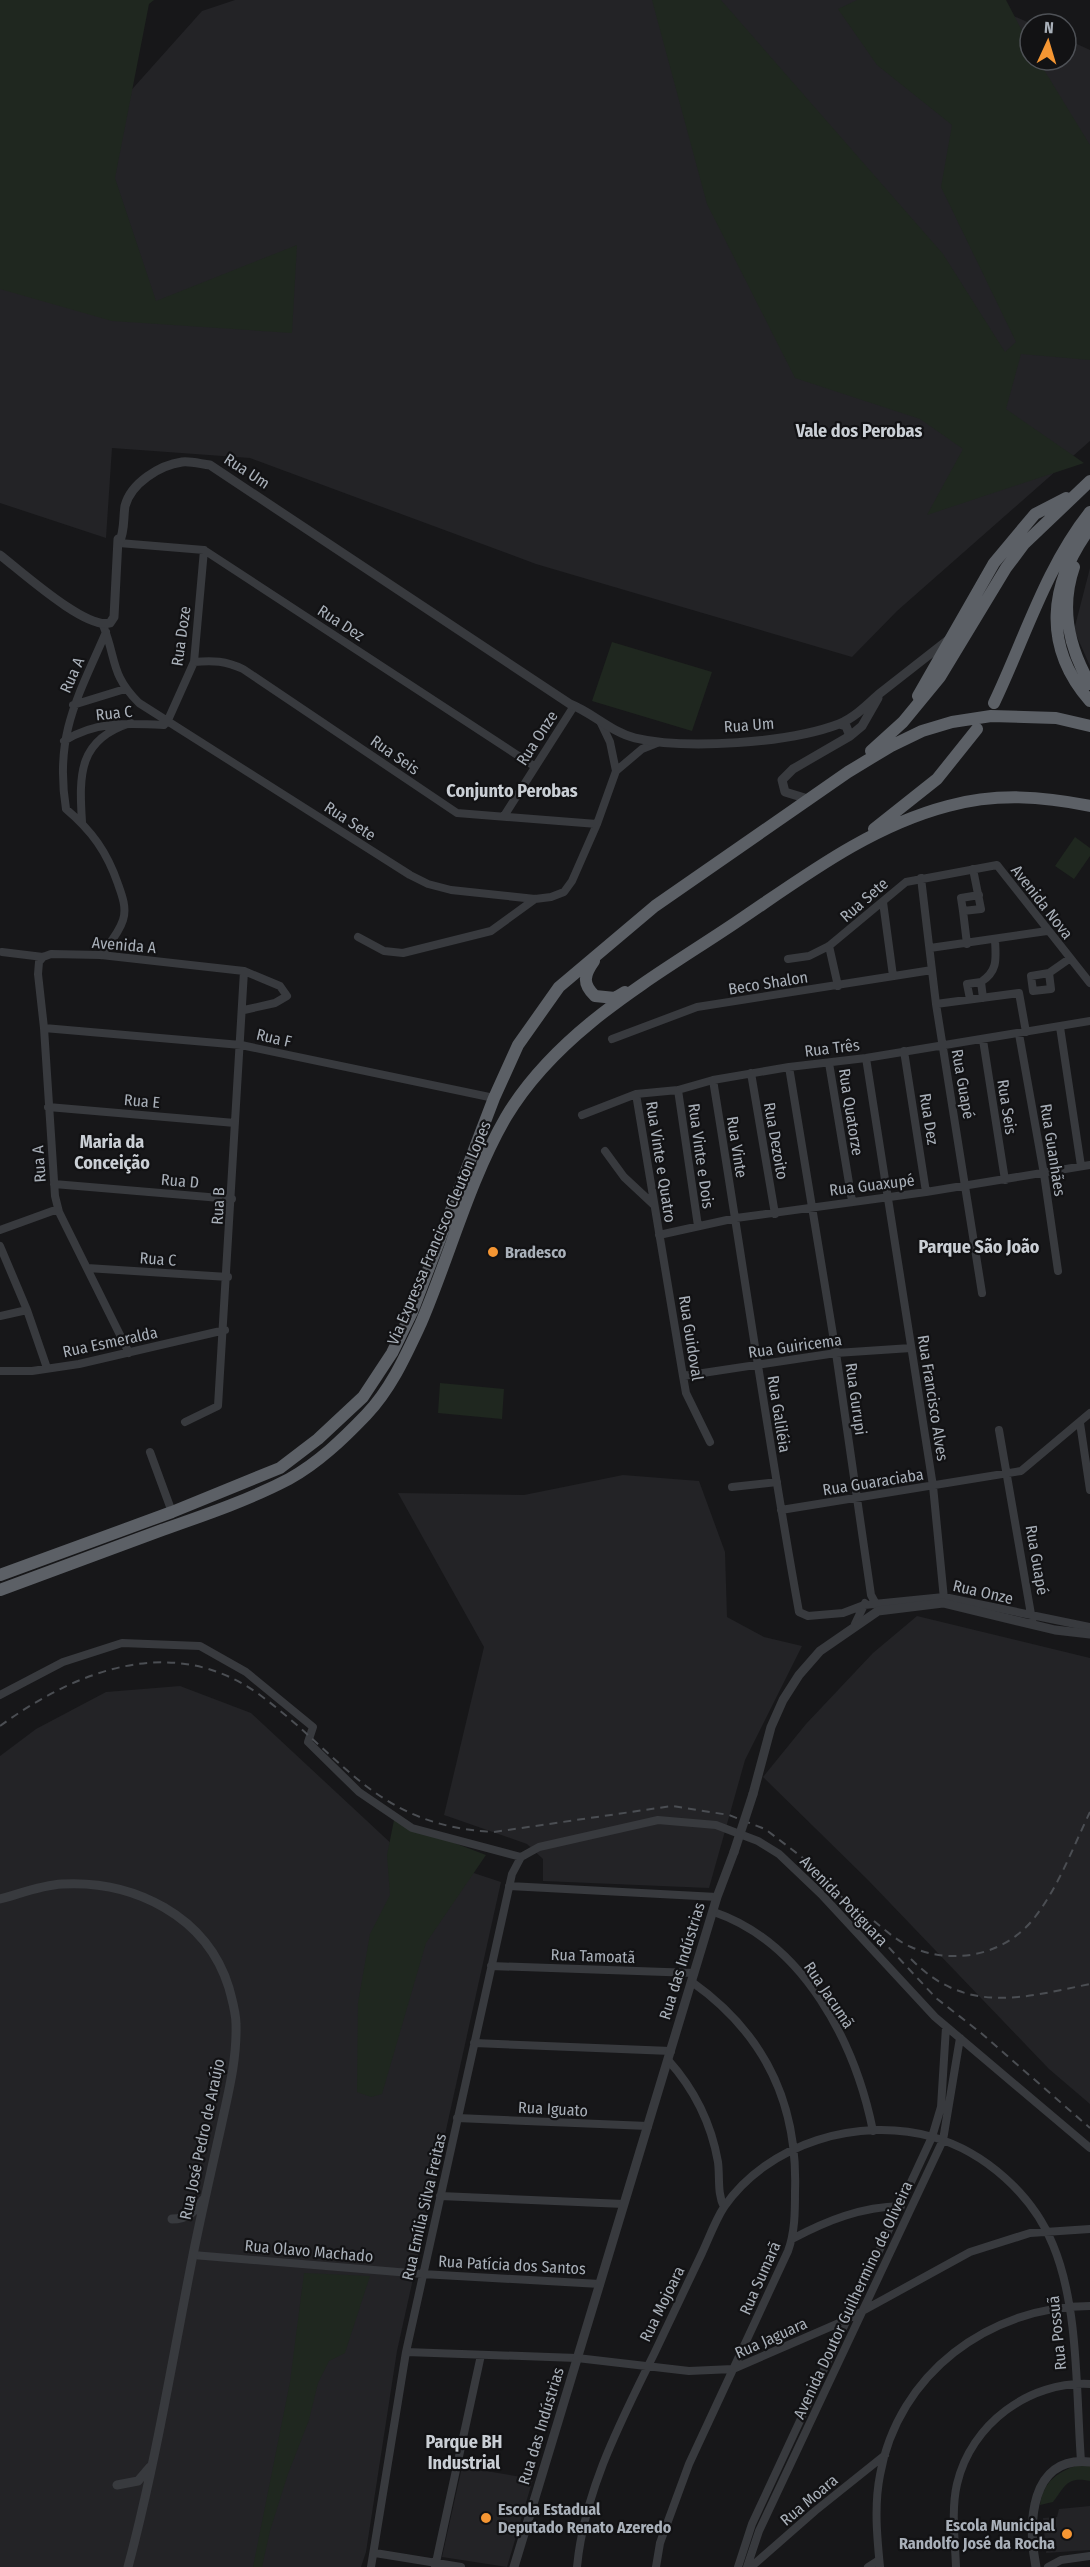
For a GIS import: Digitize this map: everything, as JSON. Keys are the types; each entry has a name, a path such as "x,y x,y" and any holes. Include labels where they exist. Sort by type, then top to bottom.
{"highway":[{"path":"848,772 903,722 940,677 1006,568 1024,544 1090,482"},
{"path":"903,722 994,563 1035,514 1075,494"},
{"path":"994,703 1015,659 1051,571 1090,512"},
{"path":"1087,531 1070,579 1066,605 1073,645 1080,666 1090,684"},
{"path":"1087,531 1061,580 1056,627 1066,664 1076,684 1090,701"},
{"path":"848,772 891,746 922,731 977,717 1056,718 1090,726"},
{"path":"856,843 937,779 977,729"},
{"name":"Via Expressa Francisco Cleuton Lopes","path":"0,1575 172,1512 280,1467 318,1438 363,1397 392,1353 412,1312 494,1098 518,1045 559,987 655,906 848,772"},
{"name":"Via Expressa Francisco Cleuton Lopes","path":"0,1590 220,1509 290,1478 330,1451 370,1412 399,1369 446,1262 470,1194 516,1102 532,1079 551,1059 641,984 856,843 913,817 973,800 1021,796 1090,806"},
{"path":"600,952 586,973 585,984 595,996 615,998 641,984"}],"street":[{"name":"Rua Um","path":"104,629 114,617 119,543 123,535 126,504 133,487 157,469 183,462 213,464 574,706 633,738 662,742 739,742 780,739 839,724 949,639"},
{"name":"Rua Dez","path":"119,543 204,550 534,766"},
{"name":"Rua Doze","path":"168,720 194,662 204,550"},
{"path":"0,555 80,616 104,629 111,642 115,672 125,689 74,705"},
{"name":"Rua A","path":"100,955 118,933 124,917 123,899 105,851 82,822 66,809 61,764 64,741 74,705 104,629"},
{"name":"Rua Seis","path":"194,662 214,660 230,662 243,669 457,813 597,824"},
{"path":"913,668 923,671 928,677"},
{"name":"Rua Sete","path":"125,689 139,703 419,879 452,890 535,899 557,895 568,887 597,824 616,771"},
{"path":"808,799 790,796 785,792 782,786 785,776 850,736 870,715 880,694"},
{"name":"Rua Onze","path":"504,816 574,706"},
{"name":"Rua C","path":"64,741 97,727 131,723 164,725 168,720"},
{"path":"600,721 610,742 616,771 642,749 662,742"},
{"path":"82,822 82,768 88,752 115,728 131,723"},
{"path":"839,724 846,726 850,736"},
{"name":"Rua Sete","path":"788,959 809,956 829,946 884,902 899,887 921,878 997,865"},
{"name":"Avenida Nova","path":"997,865 1090,983"},
{"path":"963,911 981,909 973,869"},
{"name":"Rua Guapé","path":"921,878 936,1004 982,1293"},
{"path":"967,944 961,898 978,895"},
{"name":"Rua Sete","path":"358,937 384,951 404,952 491,931 535,899"},
{"path":"884,902 893,976"},
{"path":"930,948 1047,931"},
{"path":"969,999 968,984 981,982 993,972 996,965 995,940"},
{"path":"829,946 838,986"},
{"name":"Avenida A","path":"2,952 43,957 51,954 100,955 244,971 280,986 287,996 275,1004 244,1010"},
{"name":"Rua A","path":"43,957 38,974 44,1028 54,1184 58,1209 129,1353"},
{"path":"1033,991 1031,976 1049,973 1069,959"},
{"name":"Beco Shalon","path":"612,1039 697,1007 932,970"},
{"name":"Rua B","path":"185,1422 218,1406 225,1330 235,1123 244,1010 244,971"},
{"path":"936,1004 1051,989 1049,973"},
{"path":"981,982 983,998"},
{"name":"Rua Guanhães","path":"1019,993 1022,1033 1058,1271"},
{"name":"Rua Três","path":"582,1115 636,1094 678,1090 713,1080 751,1073 866,1058 1090,1021"},
{"path":"1060,1027 1081,1166"},
{"name":"Rua F","path":"44,1028 241,1045 494,1098"},
{"name":"Rua Seis","path":"983,1040 1005,1180"},
{"name":"Rua Dez","path":"904,1051 926,1192"},
{"name":"Rua Francisco Alves","path":"866,1058 933,1486 944,1600"},
{"name":"Rua Quatorze","path":"829,1063 852,1201"},
{"name":"Rua Gurupi","path":"789,1067 836,1353 871,1595 877,1607"},
{"name":"Rua Dezoito","path":"751,1073 775,1214"},
{"name":"Rua Vinte","path":"713,1080 736,1218"},
{"name":"Rua Vinte e Dois","path":"678,1090 698,1226"},
{"name":"Rua Vinte e Quatro","path":"636,1094 659,1235"},
{"name":"Rua E","path":"48,1107 235,1123"},
{"path":"605,1151 624,1177 654,1204"},
{"name":"Rua Guaxupé","path":"659,1235 736,1218 926,1192 1090,1165"},
{"name":"Rua D","path":"54,1184 232,1199"},
{"path":"0,1230 58,1209"},
{"name":"Rua Galiléia","path":"736,1218 767,1434 799,1612 808,1616 843,1613 864,1605"},
{"name":"Rua Guidoval","path":"659,1235 687,1393 710,1442"},
{"path":"1,1250 27,1310 46,1368"},
{"name":"Rua C","path":"87,1268 228,1277"},
{"path":"0,1316 27,1310"},
{"name":"Rua Esmeralda","path":"0,1371 46,1368 129,1353 225,1330"},
{"name":"Rua Guiricema","path":"683,1376 836,1353 910,1348"},
{"name":"Rua Guaraciaba","path":"781,1509 1021,1471 1090,1413"},
{"path":"1080,1423 1090,1490"},
{"name":"Rua Guapé","path":"999,1430 1032,1621"},
{"path":"150,1452 172,1512"},
{"path":"732,1487 777,1482"},
{"path":"855,1624 871,1595"},
{"name":"Rua das Indústrias","path":"514,2567 717,1898 753,1794 771,1727 783,1700 799,1675 820,1651 877,1607 944,1600 1090,1635"},
{"path":"864,1605 877,1607"},
{"name":"Rua Onze","path":"1032,1621 1090,1628"},
{"path":"0,1695 63,1662 122,1643 200,1646 246,1672 313,1726 308,1742 359,1792 412,1828 521,1857"},
{"name":"Avenida Potiguara","path":"521,1857 539,1847 658,1820 716,1825 758,1841 779,1854 821,1894 946,2026 1090,2148"},
{"name":"Rua Emília Silva Freitas","path":"370,2567 375,2553 389,2443 422,2274 509,1886 521,1857"},
{"name":"Rua José Pedro de Araújo","path":"0,1899 59,1884 85,1884 126,1890 171,1911 197,1931 215,1954 232,1999 237,2021 233,2074 193,2255 152,2465 128,2567"},
{"path":"509,1886 717,1898"},
{"name":"Rua Jacumã","path":"714,1911 735,1919 759,1934 800,1973 817,1996 848,2048 867,2100 873,2131"},
{"name":"Rua Tamoatã","path":"491,1966 693,1977"},
{"path":"693,1977 733,2015 771,2069 793,2131 796,2149 792,2239"},
{"name":"Avenida Doutor Guilhermino de Oliveira","path":"738,2567 752,2524 932,2137 941,2107 946,2026"},
{"name":"Avenida Doutor Guilhermino de Oliveira","path":"749,2567 759,2530 943,2140 960,2038"},
{"path":"474,2043 670,2056 685,2079 713,2133 718,2166 719,2198 724,2207"},
{"name":"Rua Iguato","path":"457,2118 648,2126"},
{"name":"Rua Possuã","path":"724,2207 766,2167 796,2149 826,2136 873,2131 932,2137 972,2153 1001,2174 1042,2221 1047,2230 1063,2275 1069,2307 1075,2384 1085,2461"},
{"path":"172,2219 184,2219 194,2212 206,2195"},
{"path":"440,2196 624,2204"},
{"name":"Rua Sumarã","path":"656,2567 660,2543 670,2512 792,2239 840,2216 867,2208 901,2206"},
{"name":"Rua Mojoara","path":"577,2567 581,2530 596,2480 724,2207"},
{"name":"Rua Jaguara","path":"406,2352 577,2358 689,2371 733,2369 846,2320 970,2252 1005,2239 1047,2230 1090,2229"},
{"name":"Rua Olavo Machado","path":"193,2255 422,2274"},
{"name":"Rua Patícia dos Santos","path":"422,2274 600,2284"},
{"path":"868,2567 879,2564 877,2516 880,2476 885,2455 898,2424 935,2368 956,2349 1004,2321 1038,2311 1090,2306"},
{"path":"435,2565 481,2355"},
{"path":"956,2567 954,2508 957,2484 974,2443 996,2419 1031,2394 1053,2386 1090,2384"},
{"name":"Rua Moara","path":"749,2567 885,2455"},
{"path":"1036,2567 1033,2503 1037,2492 1047,2477 1061,2467 1085,2461"},
{"path":"117,2485 138,2481 152,2465"},
{"path":"375,2553 435,2565 461,2567"},
{"path":"1048,2567 1061,2560 1090,2556"}],"shaded area":[{"path":"0,0 154,0 149,4 115,178 156,301 297,245 292,333 112,321 0,289"},
{"path":"235,0 977,0 1018,18 1018,72 1078,72 1078,44 1090,50 1090,441 897,611 852,657 536,564 250,458 112,448 106,538 0,503 0,237 202,11"},
{"path":"652,0 721,0 943,254 1005,352 1016,342 941,187 952,125 877,65 838,9 857,0 1006,0 1018,23 1018,72 1045,72 1090,145 1090,360 1021,354 1006,409 1084,463 927,515 963,449 920,419 795,378 707,204"},
{"path":"1090,568 1090,666 1074,630"},
{"path":"612,642 712,672 692,731 592,701"},
{"path":"1075,837 1090,848 1090,856 1074,879 1055,866"},
{"path":"440,1383 504,1389 502,1419 438,1413"},
{"path":"623,1475 699,1481 725,1552 727,1617 764,1637 802,1646 745,1760 709,1888 543,1881 543,1859 527,1844 444,1815 484,1647 398,1493 524,1495"},
{"path":"917,1616 1090,1658 1090,2104 1049,2069 868,1880 763,1777 806,1724 873,1653"},
{"path":"180,1686 251,1713 395,1847 501,1882 397,2351 366,2552 361,2567 0,2567 0,1756 36,1729 106,1692"},
{"path":"394,1820 486,1855 426,1943 382,2094 371,2097 357,2092 358,2003 370,1934 390,1895 387,1855"},
{"path":"304,2273 370,2276 345,2353 329,2361 318,2383 309,2420 288,2474 270,2531 262,2567 253,2567 290,2382"},
{"path":"1081,2464 1090,2466 1090,2481 1071,2481 1053,2502 1040,2505 1045,2489 1053,2478"},
{"name":"Escola Estadual Deputado Renato Azeredo","path":"462,2467 533,2479 507,2567 442,2557"},
{"name":"Escola Municipal Randolfo José da Rocha","path":"1090,2506 1090,2550 1046,2553 1043,2518 1057,2517 1059,2509"}],"railway":[{"path":"0,1726 30,1706 93,1675 127,1666 160,1662 194,1665 227,1676 260,1695 365,1785 391,1803 420,1817 454,1827 494,1832 672,1806 729,1815 765,1829 811,1864 936,1998 981,2033 1090,2128"},
{"path":"874,1921 901,1942 927,1953 961,1956 994,1948 1023,1930 1044,1905 1090,1812"},
{"path":"911,1959 932,1977 953,1988 974,1995 996,1998 1018,1997 1090,1984"}],"place":[{"name":"Bradesco","path":"493,1252"},
{"name":"Escola Estadual Deputado Renato Azeredo","path":"486,2518"},
{"name":"Escola Municipal Randolfo José da Rocha","path":"1067,2534"}],"district":[{"name":"Vale dos Perobas","path":"859,431"},
{"name":"Conjunto Perobas","path":"512,791"},
{"name":"Maria da Conceição","path":"112,1152"},
{"name":"Parque São João","path":"979,1247"},
{"name":"Parque BH Industrial","path":"464,2452"}]}
